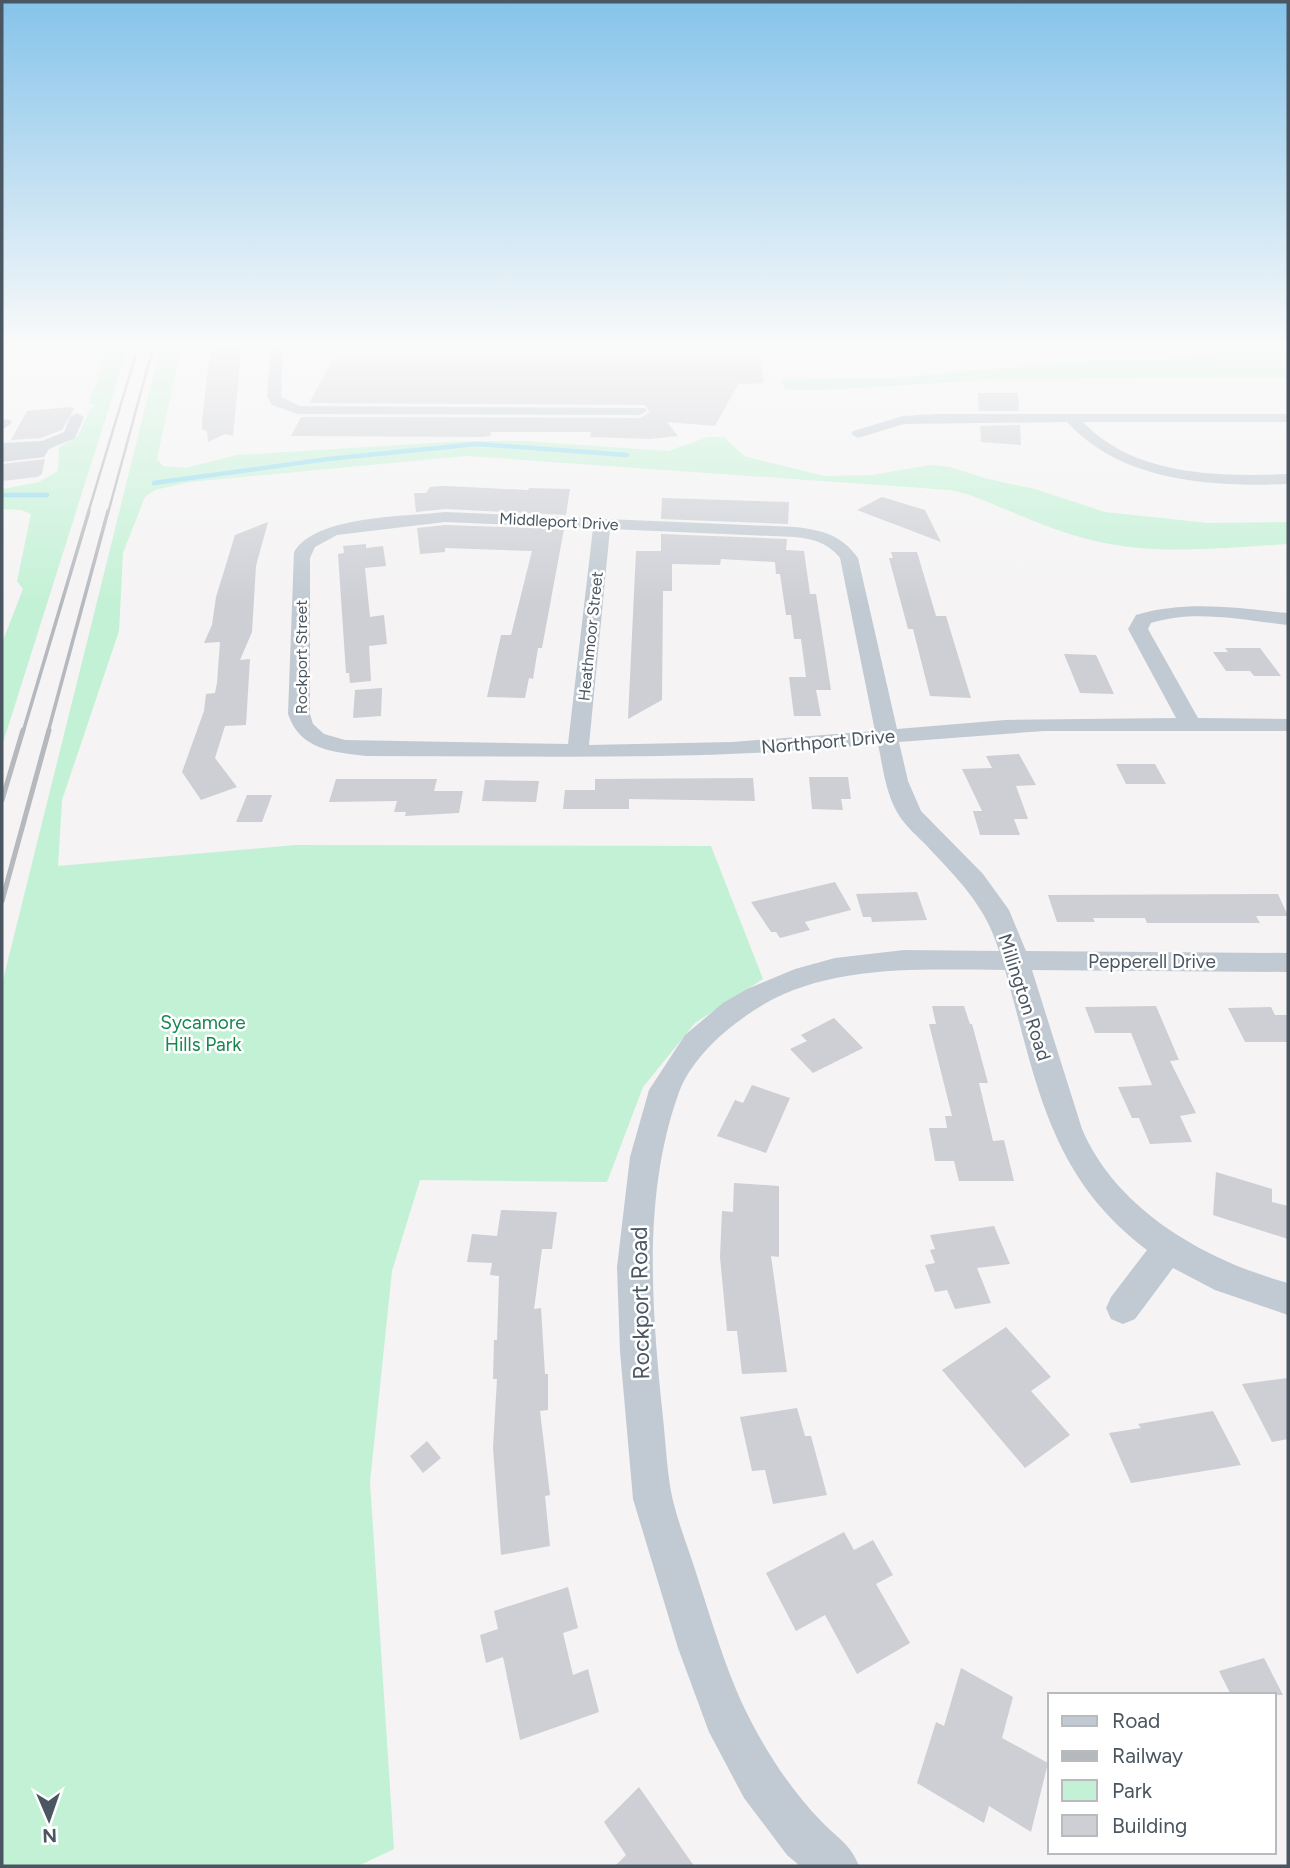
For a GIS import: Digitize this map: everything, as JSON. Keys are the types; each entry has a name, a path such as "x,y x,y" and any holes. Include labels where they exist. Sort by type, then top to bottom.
{"street":[{"path":"2,457 41,450 70,435 71,431"},
{"path":"858,433 864,431"},
{"path":"1081,431 1103,447 1133,461 1172,471 1214,478 1288,479"},
{"path":"2,447 38,444 41,450"},
{"name":"Middleport Drive","path":"301,558 304,547 316,537 354,526 445,517 795,532 830,539"},
{"name":"Heathmoor Street","path":"578,749 602,523"},
{"name":"Millington Road","path":"830,539 843,548 849,558 897,781 910,814 974,880 996,910 1015,961 1065,1122 1080,1156 1101,1187 1133,1219 1169,1248 1227,1279 1288,1299"},
{"name":"Rockport Street","path":"301,558 301,724 309,736 324,744 366,749"},
{"path":"1191,725 1144,642 1139,629 1143,619 1163,611 1190,611 1288,619"},
{"name":"Northport Drive","path":"366,749 731,749 1045,725 1288,725"},
{"name":"Rockport Road","path":"835,1866 804,1838 760,1782 725,1716 699,1648 653,1499 638,1351 634,1267 646,1157 664,1090 680,1063 711,1028 733,1010 757,996 804,976 868,963 904,960 1015,961"},
{"name":"Pepperell Drive","path":"1015,961 1288,962"},
{"path":"1123,1308 1169,1248"}],"green space":[{"path":"80,431 101,431 2,746 2,643 23,589 17,581 31,514 21,510 2,509 2,489 39,482 58,471 59,447 78,436"},
{"name":"Sycamore Hills Park","path":"139,431 163,431 157,459 163,466 185,468 237,455 465,441 525,441 668,451 708,437 724,437 744,456 824,476 872,475 931,465 950,467 1035,489 1105,512 1208,523 1288,522 1288,544 1189,550 1139,548 1076,536 970,495 950,490 466,456 190,482 155,490 145,497 123,553 119,631 62,800 58,866 295,845 711,846 763,979 695,1023 643,1087 607,1182 420,1180 392,1271 370,1482 394,1849 358,1866 2,1866 2,984"}],"building":[{"path":"16,431 59,431 41,438 11,440"},
{"path":"207,431 233,431 233,436 225,434 208,442"},
{"path":"294,431 674,431 678,436 650,439 590,437 591,432 491,432 490,436 480,437 291,436"},
{"path":"980,431 1020,431 1021,445 981,442"},
{"path":"45,459 42,474 37,477 2,481 2,464"},
{"path":"430,487 570,489 566,515 445,509 416,512 414,493 426,493"},
{"path":"882,497 925,510 941,542 857,510"},
{"path":"662,498 789,502 788,524 661,519"},
{"path":"268,522 256,566 252,632 240,660 250,659 246,725 225,726 215,758 237,787 201,800 182,772 204,711 206,694 215,693 217,683 220,642 204,643 212,625 216,597 235,535"},
{"path":"445,525 564,529 542,648 538,648 533,679 529,678 525,698 487,697 501,635 511,635 532,551 445,548 445,552 420,554 417,528"},
{"path":"661,534 787,539 786,550 804,551 810,594 816,594 831,690 816,690 821,716 794,716 789,677 806,677 801,639 794,639 791,615 786,615 780,574 776,574 775,562 721,559 720,565 672,564 672,591 663,591 662,700 628,719 636,551 661,551"},
{"path":"366,544 366,548 383,546 386,566 365,568 370,617 384,615 387,644 369,646 371,681 350,683 349,673 346,673 338,554 344,553 343,546"},
{"path":"891,552 917,552 936,616 946,616 971,698 930,696 913,629 908,629 889,558 893,558"},
{"path":"1225,648 1260,648 1281,676 1254,676 1250,671 1226,671 1213,652 1228,652"},
{"path":"1064,654 1096,655 1114,694 1080,693"},
{"path":"382,688 381,716 353,718 355,690"},
{"path":"1019,754 1036,785 1016,786 1028,819 1014,819 1020,835 980,835 973,811 982,811 962,769 992,768 986,756"},
{"path":"1116,764 1155,764 1166,784 1126,784"},
{"path":"809,777 848,777 851,799 841,799 843,810 812,809"},
{"path":"753,778 755,801 629,799 629,809 563,809 565,790 595,790 595,779"},
{"path":"336,779 437,779 434,791 463,791 459,813 405,816 406,812 394,812 397,801 329,802"},
{"path":"485,780 539,781 536,802 482,801"},
{"path":"247,795 272,795 262,822 236,822"},
{"path":"835,882 851,910 805,922 810,930 780,938 776,932 771,932 751,902"},
{"path":"917,892 927,920 872,922 871,917 863,917 856,894"},
{"path":"1278,894 1288,916 1256,916 1260,923 1147,923 1145,918 1093,918 1095,922 1057,922 1048,895"},
{"path":"932,1006 964,1006 972,1024 988,1083 979,1083 993,1141 1004,1140 1014,1181 959,1181 954,1161 935,1161 929,1128 947,1128 945,1116 952,1116 929,1024 936,1024"},
{"path":"1156,1006 1179,1060 1170,1061 1196,1113 1180,1116 1192,1142 1150,1144 1139,1118 1132,1118 1118,1087 1152,1085 1131,1033 1095,1033 1085,1007"},
{"path":"1271,1007 1275,1015 1288,1015 1288,1042 1245,1042 1228,1008"},
{"path":"834,1018 863,1048 813,1073 790,1049 807,1041 801,1035"},
{"path":"752,1085 790,1098 766,1153 717,1136 735,1100 743,1103"},
{"path":"1216,1172 1272,1189 1272,1202 1288,1206 1288,1239 1213,1215"},
{"path":"734,1183 779,1186 779,1257 771,1256 787,1372 742,1374 737,1331 727,1331 720,1257 722,1211 733,1212"},
{"path":"501,1210 557,1212 552,1249 542,1249 534,1309 541,1308 545,1374 548,1374 548,1410 540,1411 550,1495 545,1496 550,1546 501,1555 493,1448 497,1379 493,1379 494,1340 497,1340 499,1276 490,1275 492,1263 467,1262 472,1234 497,1236"},
{"path":"994,1226 1010,1264 977,1268 991,1303 955,1309 947,1290 935,1292 925,1265 935,1263 930,1250 935,1249 930,1235"},
{"path":"1006,1327 1051,1377 1031,1391 1070,1435 1025,1468 942,1370"},
{"path":"1288,1378 1288,1439 1272,1442 1242,1384"},
{"path":"797,1408 805,1436 811,1436 827,1495 773,1504 765,1470 752,1471 740,1417"},
{"path":"1213,1411 1241,1465 1131,1483 1109,1433 1141,1428 1138,1424"},
{"path":"427,1441 441,1458 423,1473 410,1456"},
{"path":"844,1532 854,1550 873,1540 893,1575 876,1584 910,1643 857,1674 825,1615 796,1631 766,1573"},
{"path":"568,1587 578,1628 563,1633 573,1675 588,1669 599,1712 520,1740 503,1657 486,1663 480,1635 498,1629 494,1611"},
{"path":"1264,1658 1283,1695 1230,1693 1219,1671"},
{"path":"961,1668 1013,1697 1002,1738 1048,1763 1031,1832 989,1806 984,1823 917,1783 936,1722 944,1726"},
{"path":"639,1787 694,1866 615,1866 626,1855 604,1822"}],"waterway":[{"path":"154,483 328,459 477,444 627,455"},
{"path":"2,495 47,495"}],"railway":[{"path":"88,513 113,431"},
{"path":"108,513 130,431"},
{"path":"23,732 89,511"},
{"path":"48,732 108,511"},
{"path":"2,800 23,730"},
{"path":"2,901 49,730"}]}
